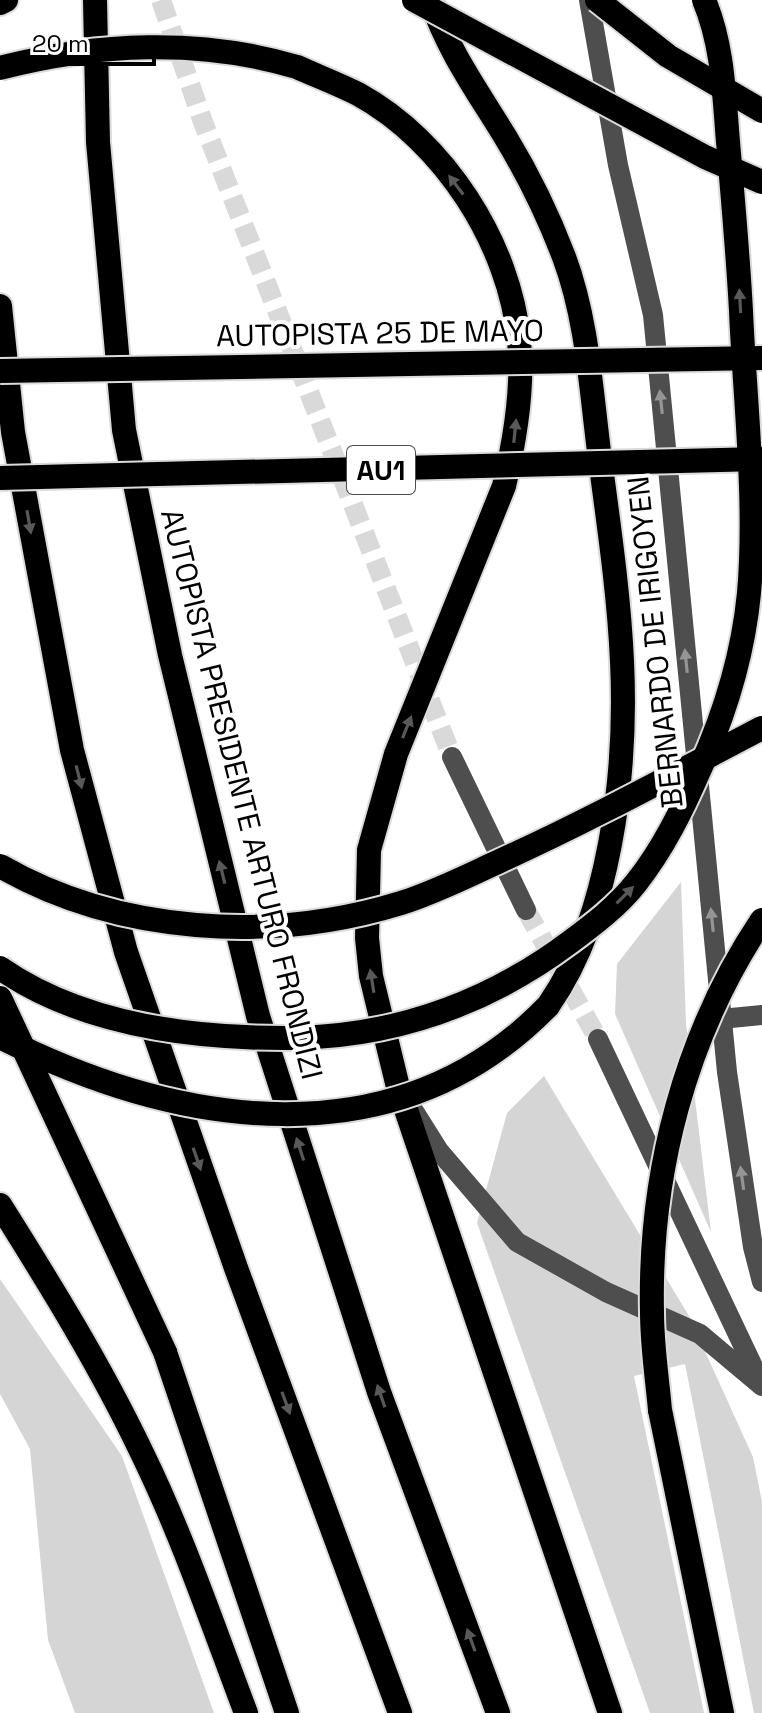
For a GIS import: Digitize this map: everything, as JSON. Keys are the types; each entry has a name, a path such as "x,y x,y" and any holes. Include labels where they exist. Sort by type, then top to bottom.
{"highway":[{"path":"0,3 6,0"},
{"name":"AUTOPISTA PRESIDENTE ARTURO FRONDIZI","path":"95,0 98,142 124,430 170,655 258,1016 379,1392 498,1713"},
{"path":"414,0 705,157 762,182"},
{"path":"0,1037 68,1071 152,1098 226,1110 328,1112 391,1100 455,1077 521,1034 548,1006 567,979 593,916 612,836 625,745 626,683 620,603 583,327 565,259 537,192 444,39 431,0"},
{"path":"597,0 668,56 762,111"},
{"path":"0,968 73,1005 192,1033 233,1038 363,1033 426,1019 495,990 534,968 588,929 635,885 669,833 713,742 734,679 749,592 749,486 738,253 720,55 704,0"},
{"path":"0,68 98,49 135,47 245,55 297,67 359,95 392,118 453,180 476,212 493,250 516,316 520,345 513,446 504,486 396,754 369,850 367,938 371,976 397,1083 610,1713"},
{"path":"0,306 13,432 72,750 126,952 236,1268 400,1713"},
{"name":"AUTOPISTA 25 DE MAYO","path":"0,371 762,358"},
{"name":"AU1","path":"0,478 762,459"},
{"path":"0,866 94,907 168,923 271,925 355,915 438,889 553,837 762,728"},
{"path":"722,1713 660,1410 652,1314 655,1223 661,1171 671,1129 708,1017 762,920"},
{"path":"0,998 165,1352 287,1713"},
{"path":"0,1205 77,1330 143,1454 190,1564 246,1713"}],"street":[{"name":"BERNARDO DE IRIGOYEN","path":"589,0 618,165 653,315 721,1019 753,1247 762,1282"},
{"path":"452,757 526,910"},
{"path":"721,1019 762,1015"},
{"path":"598,1039 762,1385"},
{"path":"397,1083 439,1151 517,1242 606,1292 700,1334 762,1385"}],"shaded area":[{"path":"681,882 686,1024 711,1232 615,1014 617,964"},
{"path":"544,1076 689,1316 753,1457 762,1502 762,1713 754,1713 685,1364 634,1376 704,1713 650,1713 477,1223 507,1113"},
{"path":"0,1279 122,1456 214,1713 75,1713 48,1640 30,1449 0,1394"}],"tunnel":[{"path":"161,0 203,122 452,757"},
{"path":"526,910 598,1039"}]}
